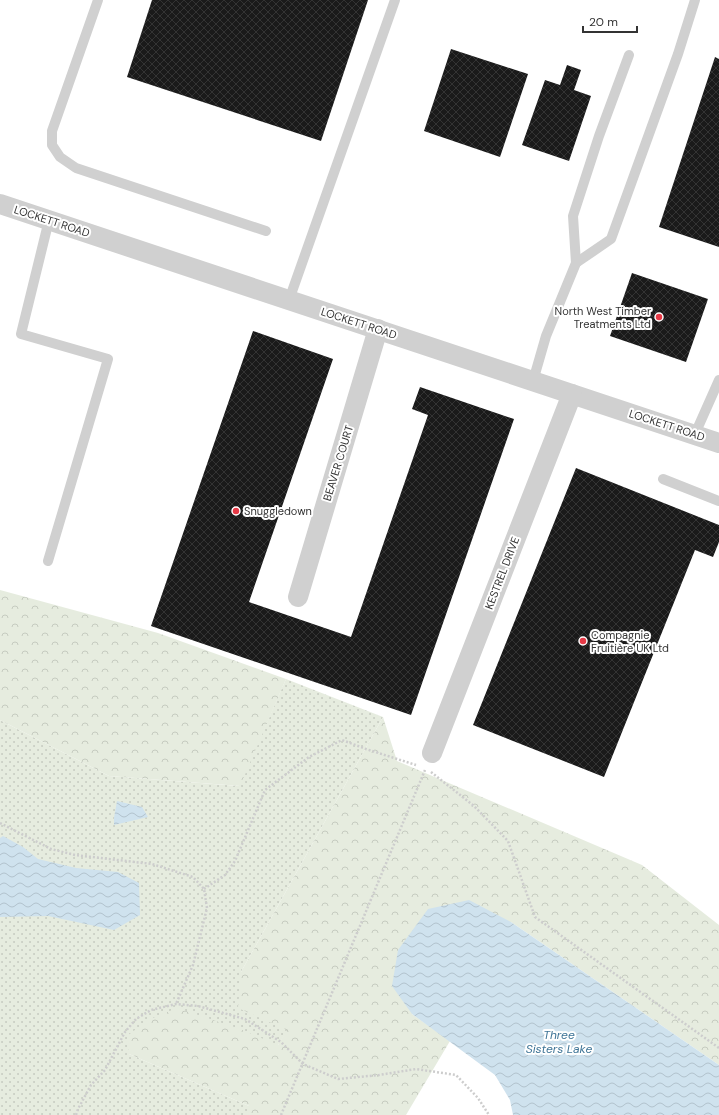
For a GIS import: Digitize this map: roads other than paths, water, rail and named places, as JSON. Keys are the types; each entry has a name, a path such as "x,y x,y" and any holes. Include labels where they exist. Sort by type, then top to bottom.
{"street":[{"name":"LOCKETT ROAD","path":"0,204 719,442"},
{"name":"BEAVER COURT","path":"298,597 378,329"},
{"name":"KESTREL DRIVE","path":"429,761 572,394"}],"lane":[{"path":"98,0 52,131 52,145 60,157 76,168 266,231"},
{"path":"289,300 395,0"},
{"path":"576,263 611,239 678,54 695,0"},
{"path":"533,381 546,336 576,263 573,216 599,136 629,55"},
{"path":"48,561 108,359 20,334 49,220"},
{"path":"695,434 717,392 719,380"},
{"path":"663,479 719,501"}],"water":[{"path":"117,801 142,807 148,817 114,825"},
{"path":"3,836 23,847 38,859 76,868 118,872 139,883 140,915 114,930 48,916 0,917 0,838"},
{"name":"Three Sisters Lake","path":"469,900 511,922 719,1065 719,1115 513,1115 510,1100 495,1075 412,1014 392,986 398,950 428,909"}],"place":[{"name":"North West Timber Treatments Ltd","path":"659,317"},
{"name":"Snuggledown","path":"236,511"},
{"name":"Compagnie Fruitière UK Ltd","path":"583,641"}]}
